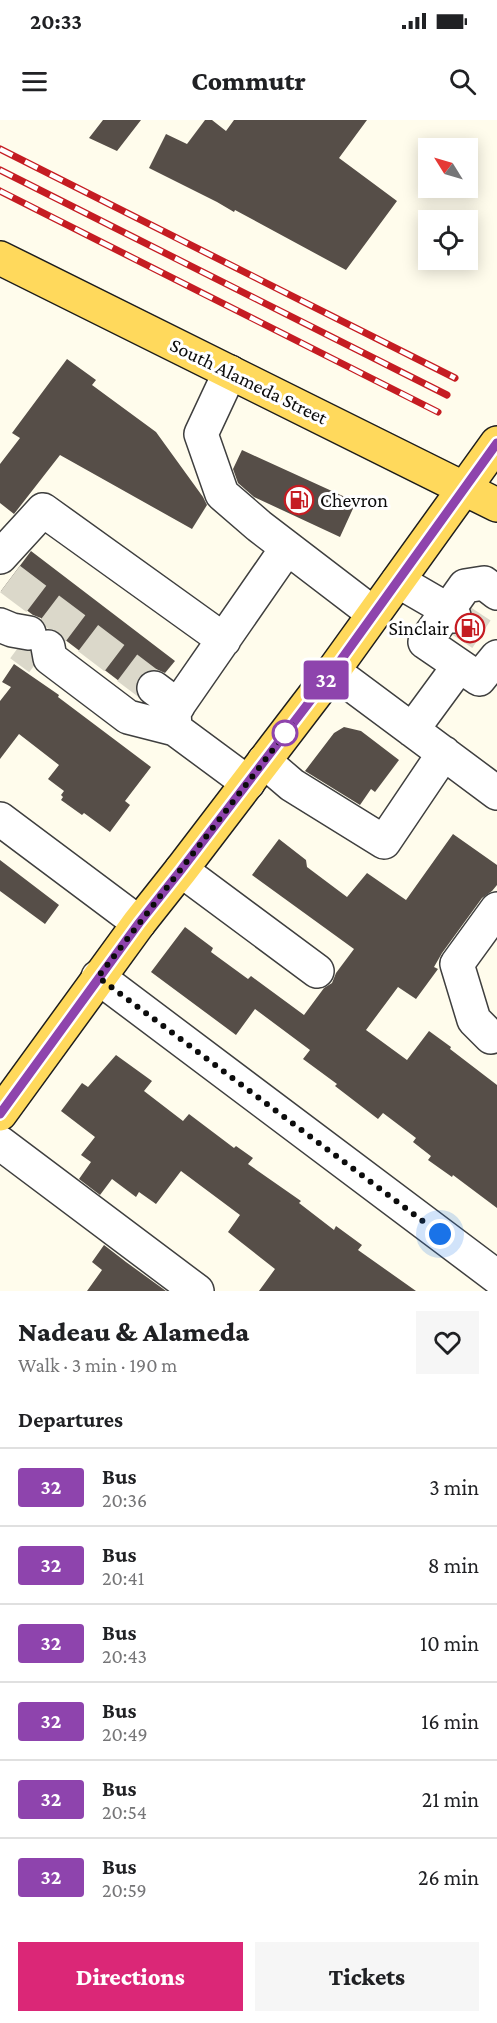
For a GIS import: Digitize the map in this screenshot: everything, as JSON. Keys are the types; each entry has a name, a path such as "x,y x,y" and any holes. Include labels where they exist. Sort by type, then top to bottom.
{"main road":[{"name":"South Alameda Street","path":"0,258 497,505"},
{"path":"0,1114 98,977 333,671 497,443"}],"street":[{"path":"230,372 201,434 222,494 287,548 374,614"},
{"path":"3,570 43,510 224,640"},
{"path":"28,642 128,717 169,708 224,640 287,548"},
{"path":"398,581 451,613"},
{"path":"494,647 479,679 425,642 451,613 465,586 484,583 497,593"},
{"path":"412,730 459,666"},
{"path":"333,671 497,793"},
{"path":"169,708 256,772 292,784 384,842 444,753"},
{"path":"0,819 139,923"},
{"path":"181,870 317,971"},
{"path":"491,1037 474,1020 457,964 497,909"},
{"path":"98,977 497,1277"},
{"path":"0,1143 197,1291"}],"building":[{"path":"103,120 141,120 117,151 89,138"},
{"path":"205,120 212,120 226,131 234,120 367,120 339,158 397,201 346,270 235,210 234,212 149,168 166,134 187,144"},
{"path":"67,359 96,380 92,385 156,432 207,505 192,529 60,455 14,514 0,503 0,464 20,438 12,433"},
{"path":"242,450 356,502 340,537 254,497 238,483 233,469"},
{"path":"31,551 175,661 165,673 156,669 146,671 139,677 136,694 64,639 62,634 51,629 41,618 33,615 1,591"},
{"path":"14,664 59,695 58,697 151,767 125,801 130,805 110,832 61,800 64,791 48,779 59,765 19,734 0,759 0,701 11,687 2,682"},
{"path":"344,727 361,731 399,760 375,792 371,789 360,805 305,771 334,733"},
{"path":"453,834 497,865 497,885 482,898 442,953 434,967 438,969 416,999 398,987 366,1030 407,1060 429,1031 497,1085 497,1208 453,1175 452,1177 428,1160 431,1156 413,1142 416,1138 383,1113 378,1119 335,1086 337,1084 303,1059 310,1050 255,1009 236,1035 151,972 185,927 213,948 211,952 248,979 251,976 304,1015 324,988 332,983 336,973 354,949 252,875 279,839 306,860 307,867 347,897 367,873 406,900"},
{"path":"0,860 59,905 45,924 0,891"},
{"path":"116,1055 152,1081 144,1091 183,1121 189,1114 234,1148 236,1146 253,1158 248,1164 301,1201 299,1203 334,1230 336,1226 362,1245 358,1250 416,1291 259,1291 275,1269 228,1232 240,1215 181,1171 156,1204 139,1192 136,1197 112,1179 100,1195 79,1179 91,1162 81,1155 95,1137 61,1111 82,1083 88,1087"},
{"path":"104,1245 166,1291 87,1291 102,1270 92,1262"}],"tunnel":[{"path":"10,579 154,688"},
{"path":"454,616 487,638"},
{"path":"20,645 39,659"}],"railway":[{"path":"0,149 455,378"},
{"path":"0,170 447,395"},
{"path":"0,191 438,412"}],"bus line":[{"name":"32","path":"0,1114 139,923 333,671 497,443"}],"place":[{"name":"Chevron","path":"299,500"},
{"name":"Sinclair","path":"470,628"}],"route":[{"path":"285,733 292,725 98,977 440,1234"}]}
